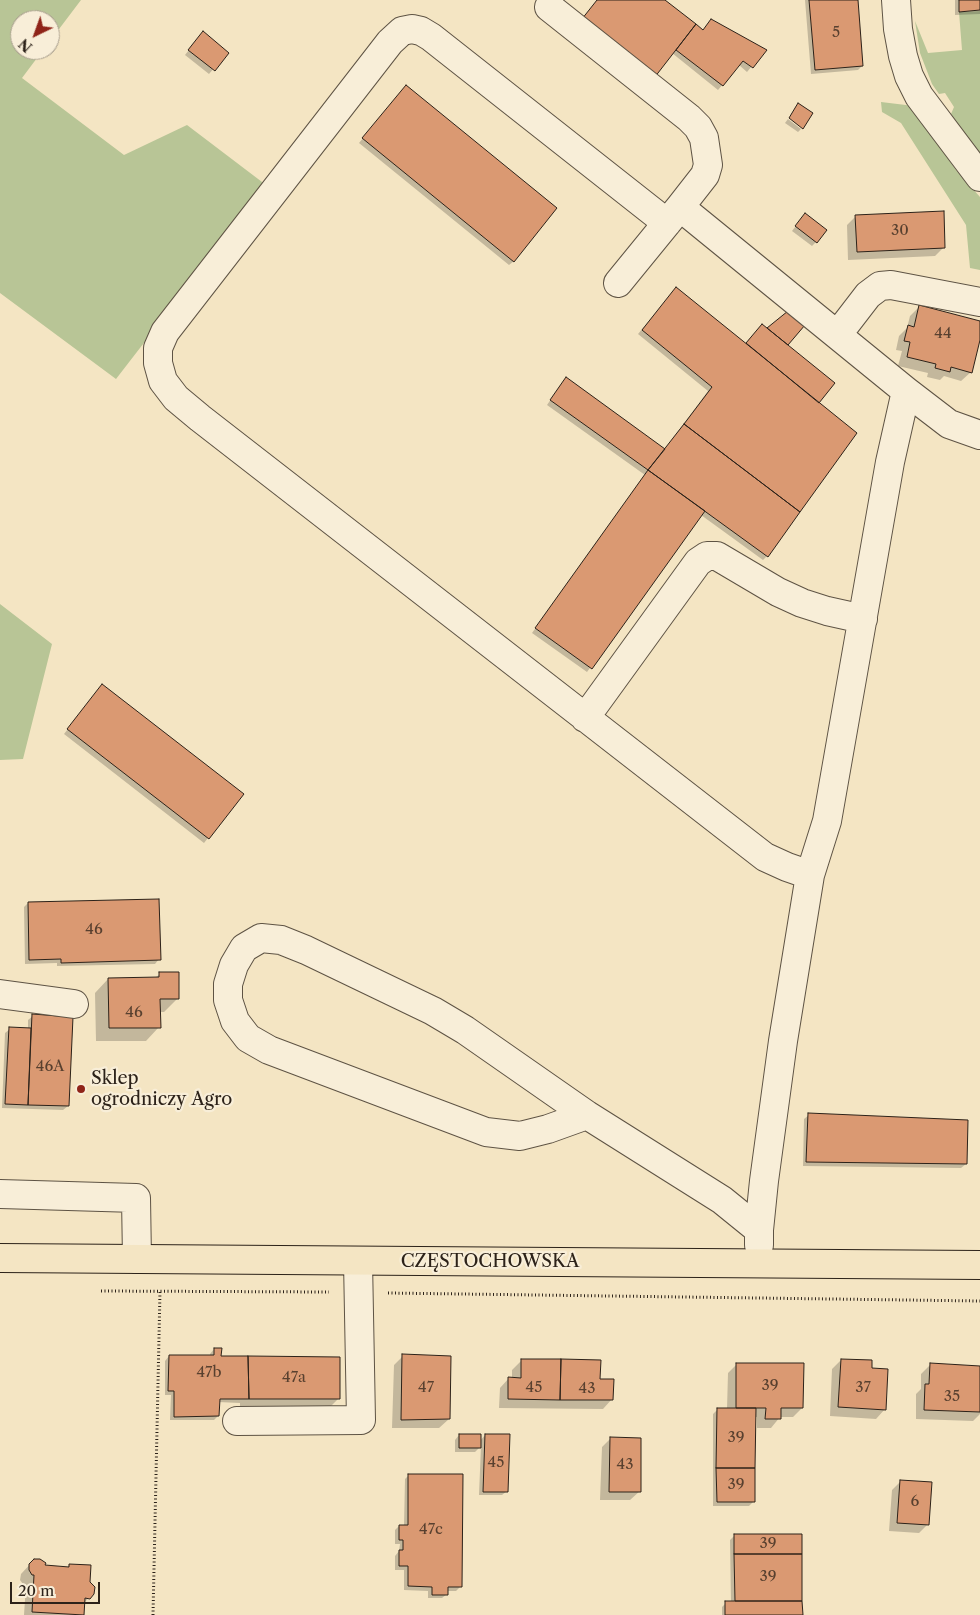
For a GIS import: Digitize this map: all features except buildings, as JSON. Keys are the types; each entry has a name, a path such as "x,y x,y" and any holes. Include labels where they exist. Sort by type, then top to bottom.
{"main road":[{"name":"CZĘSTOCHOWSKA","path":"0,1258 980,1265"}],"street":[{"path":"896,0 898,29 909,76 919,96 980,177"},
{"path":"549,7 689,118 698,127 704,138 708,165 705,175 618,283"},
{"path":"810,875 765,857 176,398 163,381 158,363 158,348 165,332 390,42 402,31 412,29 420,31 431,38 838,334 949,424 980,435"},
{"path":"838,334 868,295 880,286 891,285 980,302"},
{"path":"759,1264 759,1230 764,1181 783,1041 810,875 827,821 890,462 906,391"},
{"path":"585,718 698,562 707,556 717,556 778,592 802,603 862,619"},
{"path":"587,1115 548,1129 520,1136 486,1132 269,1050 248,1038 235,1021 228,1000 228,984 234,965 244,948 261,938 281,940 433,1010 465,1030 587,1115 722,1200 759,1230"},
{"path":"0,994 74,1004"},
{"path":"0,1194 136,1198 137,1259"},
{"path":"238,1421 361,1420 358,1261"}],"path":[{"path":"94,1290 330,1292"},
{"path":"153,1615 160,1291"},
{"path":"385,1293 980,1302"}],"green space":[{"path":"0,0 81,0 60,28 60,10 10,10 10,60 36,60 22,78 124,155 187,125 266,185 116,379 0,293"},
{"path":"980,11 980,157 951,114 954,107 945,93 939,94 932,84 920,53 915,21 928,53 962,50 959,12"},
{"path":"881,102 914,106 956,170 980,197 980,270 970,268 966,225 901,123 882,112"},
{"path":"0,604 52,644 23,759 0,760"}],"place":[{"name":"Sklep ogrodniczy Agro","path":"81,1089"}]}
